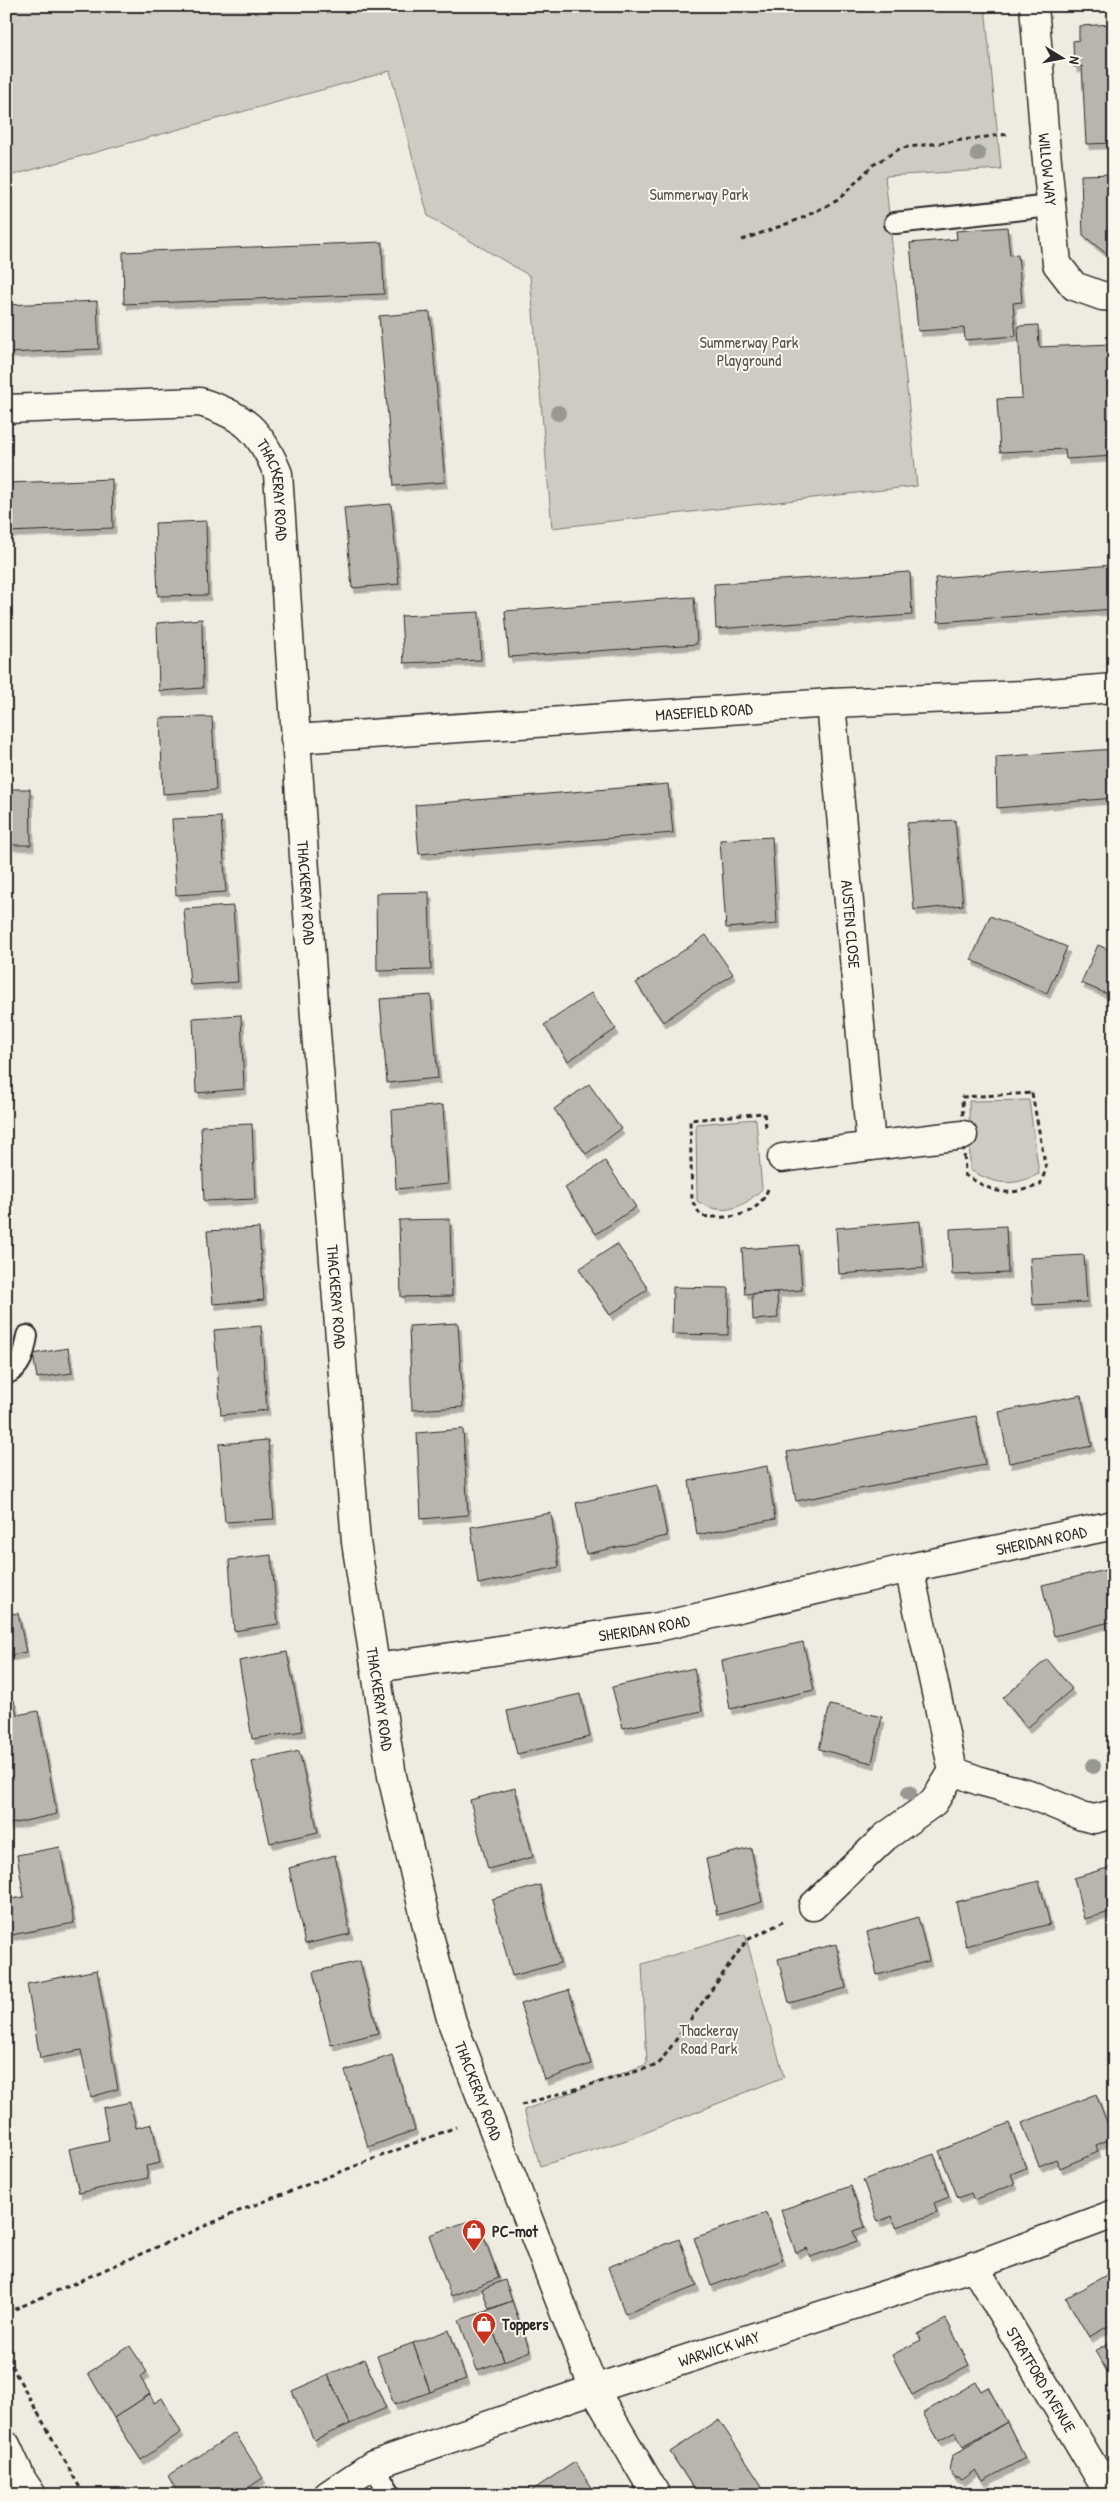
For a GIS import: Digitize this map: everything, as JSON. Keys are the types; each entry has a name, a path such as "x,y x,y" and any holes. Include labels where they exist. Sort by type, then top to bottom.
{"street":[{"name":"WILLOW WAY","path":"1034,6 1057,264 1074,286 1102,296 1114,297"},
{"name":"THACKERAY ROAD","path":"6,409 200,402 228,411 252,429 267,447 278,474 336,1301 355,1532 392,1776 430,1939 452,2022 594,2389 656,2495"},
{"name":"MASEFIELD ROAD","path":"296,739 830,703 1023,695 1114,688"},
{"name":"AUSTEN CLOSE","path":"830,703 870,1146"},
{"path":"776,1160 963,1135"},
{"name":"SHERIDAN ROAD","path":"376,1668 658,1627 910,1568 1114,1525"},
{"path":"813,1906 885,1837 934,1802 953,1770 910,1568"},
{"path":"953,1770 980,1781 1028,1794 1082,1816 1094,1819 1114,1814"},
{"name":"WARWICK WAY","path":"328,2495 373,2465 594,2389 974,2266 1114,2214"},
{"name":"STRATFORD AVENUE","path":"974,2266 1110,2495"},
{"path":"6,2445 27,2490"}],"lane":[{"path":"895,223 1051,206"},
{"path":"6,1374 14,1370 24,1356 27,1336"},
{"path":"373,2465 391,2495"}],"path":[{"path":"742,240 800,219 838,200 873,165 901,148 1044,130"},
{"path":"1032,1093 1046,1169 1040,1185 1014,1193 988,1189 964,1175 963,1135 962,1098 1032,1093"},
{"path":"764,1113 776,1160 764,1198 748,1214 724,1218 702,1216 692,1201 690,1120 764,1113"},
{"path":"6,2313 239,2211 487,2115 658,2065 747,1940 813,1906"},
{"path":"6,2348 12,2367 84,2495"}],"green space":[{"name":"Summerway Park","path":"6,6 985,6 1001,169 885,176 917,486 552,528 530,276 428,216 390,71 6,177"},
{"path":"1029,1100 1039,1174 1020,1181 1004,1182 988,1179 970,1170 969,1101"},
{"path":"756,1119 762,1189 747,1202 723,1210 706,1206 697,1201 696,1124"},
{"name":"Thackeray Road Park","path":"745,1934 784,2077 627,2140 540,2166 524,2110 647,2064 642,1964"}],"building":[{"path":"1114,24 1114,143 1086,144 1082,66 1074,67 1073,41 1079,40 1079,26"},
{"path":"1114,174 1114,260 1083,235 1081,175"},
{"path":"1007,227 1010,255 1018,254 1022,302 1013,303 1016,336 965,340 964,328 918,331 910,243 957,239 956,231"},
{"path":"382,242 384,294 124,304 123,252"},
{"path":"97,301 99,349 6,353 6,305"},
{"path":"430,312 445,482 394,486 379,316"},
{"path":"1038,325 1039,347 1112,344 1114,456 1066,459 1065,449 1000,452 997,399 1022,398 1018,326"},
{"path":"112,479 113,528 6,532 6,483"},
{"path":"391,504 399,584 352,588 344,508"},
{"path":"206,521 208,595 158,596 155,523"},
{"path":"1114,565 1114,609 938,622 935,578"},
{"path":"910,572 912,615 716,629 714,584"},
{"path":"694,597 697,644 509,657 505,611"},
{"path":"479,612 481,660 404,663 401,616"},
{"path":"202,619 203,688 159,691 157,623"},
{"path":"212,717 216,790 163,794 160,718"},
{"path":"1114,749 1114,798 997,808 996,757"},
{"path":"668,784 673,833 419,854 415,805"},
{"path":"6,789 30,789 31,845 6,845"},
{"path":"221,817 226,892 176,895 172,819"},
{"path":"955,820 963,905 914,910 907,823"},
{"path":"772,837 777,924 726,928 720,840"},
{"path":"429,892 431,970 377,971 376,893"},
{"path":"233,906 238,982 190,985 184,909"},
{"path":"990,916 1067,947 1047,993 971,960"},
{"path":"706,935 733,974 663,1022 636,983"},
{"path":"1098,945 1114,952 1114,997 1081,983"},
{"path":"591,993 616,1029 568,1061 544,1025"},
{"path":"431,995 438,1078 387,1083 380,999"},
{"path":"241,1015 244,1089 196,1093 193,1018"},
{"path":"589,1084 621,1129 586,1154 554,1109"},
{"path":"443,1105 448,1184 396,1189 392,1110"},
{"path":"252,1124 255,1199 204,1201 201,1126"},
{"path":"605,1161 636,1207 596,1234 565,1188"},
{"path":"450,1219 452,1296 401,1297 399,1220"},
{"path":"920,1221 924,1268 839,1274 836,1228"},
{"path":"1006,1226 1008,1273 952,1275 950,1229"},
{"path":"259,1228 264,1300 213,1304 207,1231"},
{"path":"617,1244 648,1289 610,1315 579,1269"},
{"path":"799,1245 802,1290 745,1294 742,1249"},
{"path":"1084,1255 1087,1302 1033,1305 1030,1258"},
{"path":"673,1287 729,1288 728,1335 672,1334"},
{"path":"777,1292 778,1318 753,1320 752,1294"},
{"path":"6,1308 11,1338 6,1339"},
{"path":"458,1323 463,1407 412,1410 409,1326"},
{"path":"261,1326 267,1410 221,1415 214,1330"},
{"path":"68,1348 72,1373 37,1378 33,1354"},
{"path":"1110,1387 1114,1387 1114,1409"},
{"path":"1081,1395 1092,1446 1009,1463 999,1412"},
{"path":"976,1416 985,1465 796,1501 787,1452"},
{"path":"463,1429 468,1515 421,1519 417,1433"},
{"path":"268,1440 274,1519 225,1522 219,1444"},
{"path":"767,1466 775,1519 697,1535 689,1481"},
{"path":"657,1485 667,1536 586,1554 576,1503"},
{"path":"551,1513 559,1567 478,1584 471,1527"},
{"path":"271,1555 278,1624 234,1631 229,1560"},
{"path":"1114,1568 1114,1621 1054,1636 1042,1585"},
{"path":"18,1613 26,1652 6,1656 6,1615"},
{"path":"803,1642 814,1690 730,1709 722,1661"},
{"path":"287,1652 303,1731 252,1739 239,1661"},
{"path":"1047,1659 1072,1689 1027,1728 1003,1698"},
{"path":"694,1668 702,1711 623,1728 612,1687"},
{"path":"580,1694 590,1737 517,1754 507,1711"},
{"path":"14,1700 17,1715 38,1711 57,1814 6,1825 6,1702"},
{"path":"830,1705 882,1717 872,1763 819,1749"},
{"path":"299,1751 318,1832 270,1843 252,1762"},
{"path":"515,1788 533,1857 488,1869 470,1800"},
{"path":"60,1847 74,1923 11,1935 6,1900 24,1897 17,1855"},
{"path":"751,1848 762,1902 717,1915 706,1859"},
{"path":"335,1855 350,1934 305,1944 289,1868"},
{"path":"1114,1866 1114,1911 1084,1919 1074,1878"},
{"path":"1039,1881 1050,1924 966,1946 956,1902"},
{"path":"540,1885 560,1963 512,1976 492,1899"},
{"path":"918,1917 929,1961 877,1975 867,1932"},
{"path":"836,1944 846,1988 789,2003 778,1959"},
{"path":"360,1961 378,2033 331,2045 313,1972"},
{"path":"97,1970 118,2089 91,2097 81,2050 40,2058 27,1984"},
{"path":"569,1990 591,2064 545,2080 520,2004"},
{"path":"392,2055 415,2130 368,2147 345,2071"},
{"path":"1096,2094 1113,2138 1096,2145 1098,2152 1060,2168 1056,2159 1039,2166 1022,2123"},
{"path":"130,2102 136,2128 152,2124 160,2163 146,2166 148,2178 79,2193 69,2149 109,2140 103,2108"},
{"path":"1009,2123 1026,2168 1011,2174 1015,2184 974,2200 971,2193 958,2198 939,2151"},
{"path":"934,2154 949,2197 934,2203 937,2213 896,2227 892,2216 878,2222 863,2180"},
{"path":"851,2186 865,2227 853,2231 857,2241 810,2257 807,2248 796,2253 781,2210"},
{"path":"766,2213 783,2260 711,2286 694,2238"},
{"path":"477,2218 499,2278 451,2296 429,2235"},
{"path":"679,2239 697,2286 625,2314 608,2267"},
{"path":"1108,2274 1114,2284 1114,2323 1089,2337 1066,2298"},
{"path":"505,2280 512,2301 489,2309 482,2289"},
{"path":"512,2301 530,2351 504,2361 486,2311"},
{"path":"486,2311 504,2361 477,2370 459,2320"},
{"path":"946,2319 969,2365 912,2395 892,2355 921,2340 918,2334"},
{"path":"449,2330 466,2379 430,2392 413,2343"},
{"path":"1114,2340 1114,2383 1095,2351"},
{"path":"413,2343 430,2392 394,2405 377,2356"},
{"path":"130,2346 147,2372 140,2377 150,2394 114,2418 88,2373"},
{"path":"364,2359 386,2408 350,2424 328,2375"},
{"path":"328,2375 350,2424 314,2440 292,2391"},
{"path":"976,2382 981,2391 988,2387 1007,2422 963,2447 955,2432 939,2441 923,2413"},
{"path":"150,2394 154,2403 162,2398 181,2432 141,2460 114,2418"},
{"path":"719,2420 762,2486 748,2495 698,2495 670,2452"},
{"path":"1007,2422 1025,2458 983,2481 976,2470 962,2480 954,2477 949,2470 952,2456"},
{"path":"235,2433 263,2478 237,2495 179,2495 168,2476"},
{"path":"575,2462 597,2495 533,2495 531,2491"},
{"path":"1028,2489 1032,2495 1019,2495"}],"place":[{"name":"PC-mot","path":"474,2252"},
{"name":"Toppers","path":"484,2345"}],"park label":[{"name":"Summerway Park Playground","path":"749,351"}]}
